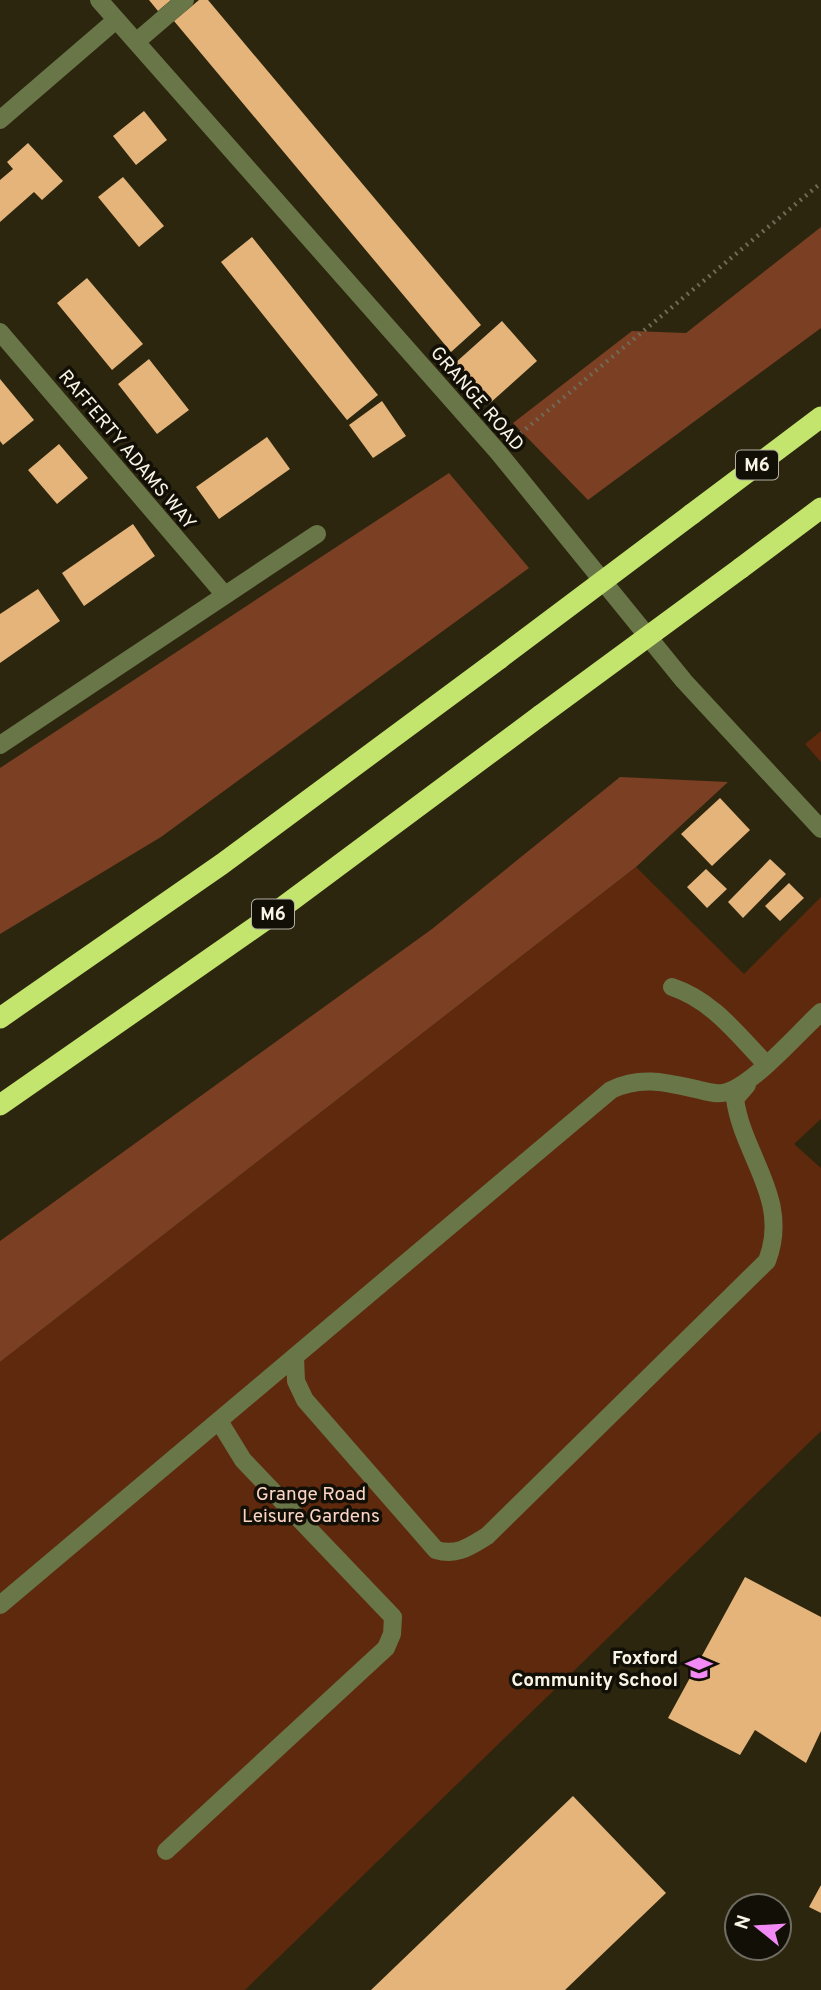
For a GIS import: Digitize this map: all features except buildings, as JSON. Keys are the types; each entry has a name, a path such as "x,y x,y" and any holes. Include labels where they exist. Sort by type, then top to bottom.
{"highway":[{"name":"M6","path":"0,1018 222,864 821,417"},
{"name":"M6","path":"0,1105 264,921 821,508"}],"street":[{"name":"GRANGE ROAD","path":"99,0 498,452 684,681 821,828"},
{"path":"136,42 185,0"},
{"path":"0,120 116,20"},
{"name":"RAFFERTY ADAMS WAY","path":"0,332 224,594"},
{"path":"0,745 317,534"},
{"path":"672,987 691,993 717,1012 762,1068"},
{"path":"295,1357 296,1381 305,1400 436,1550 448,1553 464,1550 487,1536 767,1261 774,1243 776,1224 771,1202 737,1117 735,1098 762,1068 821,1012"},
{"path":"0,1605 611,1090 636,1080 662,1082 717,1093 727,1092 762,1068"},
{"path":"166,1851 386,1648 391,1634 393,1616 243,1461 219,1421"}],"path":[{"path":"498,452 821,183"}],"green space":[{"path":"821,731 821,762 805,744"},
{"name":"Grange Road Leisure Gardens","path":"636,867 744,974 821,897 821,1119 794,1144 821,1168 821,1431 245,1990 0,1990 0,1362"}],"shaded area":[{"path":"821,227 821,328 588,500 513,423 632,331 686,333"},
{"path":"449,473 529,568 161,837 0,934 0,768"},
{"path":"620,777 728,782 636,867 0,1362 0,1241 432,929"}],"place":[{"name":"Foxford Community School","path":"699,1668"}]}
